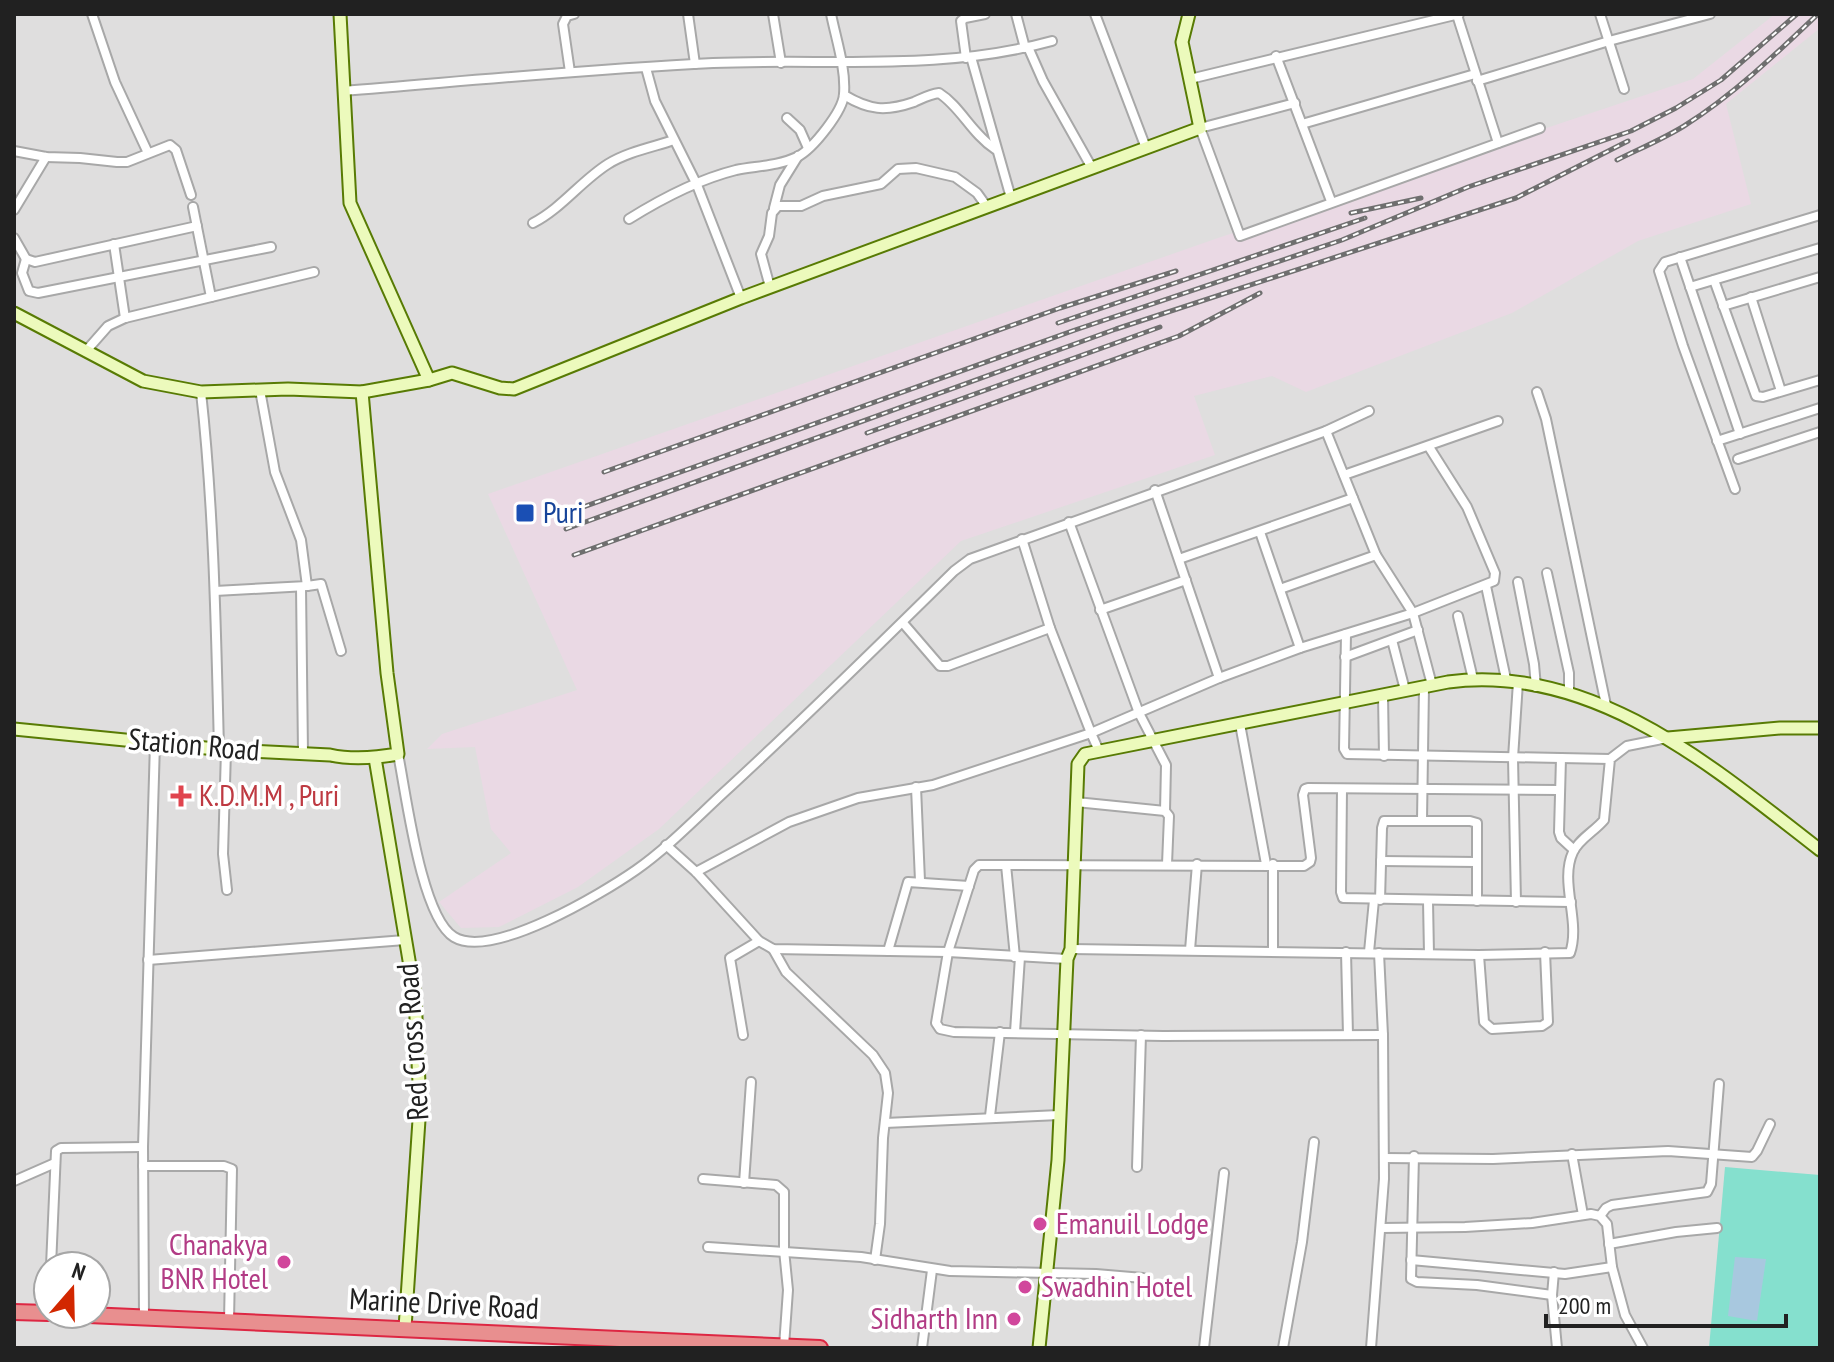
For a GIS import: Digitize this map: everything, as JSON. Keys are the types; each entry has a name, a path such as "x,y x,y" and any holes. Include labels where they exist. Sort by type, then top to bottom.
{"highway":[{"name":"Marine Drive Road","path":"112,1316 405,1328 589,1342 820,1348"}],"main road":[{"path":"340,14 350,203 429,380"},
{"path":"14,313 143,381 201,392 362,392 452,373 500,388 514,389 741,298 1200,128 1182,42 1189,14"},
{"path":"362,392 381,613 398,754"},
{"path":"1039,1348 1057,1164 1076,802 1080,759 1085,754 1405,690 1473,679 1506,679 1606,705 1667,738 1735,783 1820,850"},
{"path":"1667,738 1780,728 1820,728"},
{"name":"Station Road","path":"14,729 224,752 303,753 346,759 398,754"},
{"path":"14,736 155,746"},
{"path":"224,752 329,762 346,759"},
{"name":"Red Cross Road","path":"375,758 415,996 420,1105 405,1328"}],"street":[{"path":"92,14 115,82 148,153"},
{"path":"570,72 563,24 567,16 574,14"},
{"path":"688,14 695,64"},
{"path":"773,14 781,63"},
{"path":"770,287 761,254 769,236 780,185 798,156 833,118 844,95 841,61 831,14"},
{"path":"985,14 961,21 968,57 1011,198"},
{"path":"1016,14 1027,48 1043,81 1092,168"},
{"path":"1095,14 1146,148"},
{"path":"1190,79 1458,14 1498,143"},
{"path":"1600,14 1624,89"},
{"path":"1302,124 1710,14"},
{"path":"343,91 617,68 841,61 884,63 968,57 1052,41"},
{"path":"1276,56 1331,201"},
{"path":"646,68 655,101 697,185 741,298"},
{"path":"844,95 878,109 939,93 995,149"},
{"path":"1295,103 1200,128 1240,236 1540,128"},
{"path":"787,118 800,130 808,148"},
{"path":"533,223 548,215 611,162 674,140"},
{"path":"14,151 46,157 127,162 166,145 174,147 191,195"},
{"path":"629,219 647,207 734,171 798,156"},
{"path":"14,210 46,157"},
{"path":"774,208 801,206 823,196 881,184 893,171 916,168 955,177 977,193 987,207"},
{"path":"193,207 211,297"},
{"path":"1735,489 1659,271 1665,262 1820,215"},
{"path":"14,238 26,259 35,262 197,226"},
{"path":"114,244 125,318"},
{"path":"26,259 22,273 29,291 33,292 271,247"},
{"path":"1690,287 1820,248"},
{"path":"1680,257 1740,434"},
{"path":"86,351 108,326 125,318 314,272"},
{"path":"1723,306 1820,277"},
{"path":"1714,280 1754,393 1759,397 1820,380"},
{"path":"1751,297 1781,391"},
{"path":"260,390 275,472 301,540 304,587 303,753"},
{"path":"201,392 210,475 224,752 223,854 227,890"},
{"path":"1537,392 1546,419 1606,705"},
{"path":"1717,441 1820,408"},
{"path":"398,754 428,892 444,926 454,937 470,942 488,942 556,917 637,869 832,692 954,571 970,559 1326,431 1369,411"},
{"path":"1344,475 1498,421"},
{"path":"1326,431 1376,555 1413,613 1418,630 1428,686 1422,820"},
{"path":"1738,459 1820,432"},
{"path":"696,872 789,822 858,798 933,785 1091,733 1219,678 1486,586 1494,581 1495,573 1467,507 1429,447"},
{"path":"1155,490 1219,678"},
{"path":"1179,559 1353,498"},
{"path":"1069,522 1139,713 1166,765 1165,811 1169,816 1167,864"},
{"path":"1260,532 1300,648"},
{"path":"1022,539 1050,628 1099,751"},
{"path":"1280,589 1376,555"},
{"path":"1547,573 1569,673 1569,694"},
{"path":"1100,610 1186,580"},
{"path":"1518,582 1536,687"},
{"path":"215,591 321,584 341,651"},
{"path":"1486,586 1506,679"},
{"path":"1458,616 1473,679"},
{"path":"903,623 940,666 948,666 1050,628"},
{"path":"1345,657 1418,630"},
{"path":"1346,634 1344,752 1351,755 1610,759 1627,746 1667,738"},
{"path":"1392,640 1405,690"},
{"path":"1516,902 1513,758 1518,682"},
{"path":"1383,695 1384,756"},
{"path":"1240,724 1270,864 1273,951"},
{"path":"144,1318 143,1147 155,746"},
{"path":"1561,758 1559,832 1574,850"},
{"path":"666,845 696,872 759,941 773,949 948,952 1050,958 1070,951 1570,953 1573,944 1569,870 1574,850 1604,820 1610,759"},
{"path":"916,787 920,881"},
{"path":"1383,1035 954,1032 937,1026 948,952 974,870 979,865 1304,866 1310,862 1303,795 1305,789 1559,790"},
{"path":"1342,789 1341,895 1346,899 1571,902"},
{"path":"1076,802 1165,811"},
{"path":"1371,1348 1384,1158 1383,1035 1374,952 1384,821 1477,823 1477,901"},
{"path":"1381,861 1477,862"},
{"path":"1190,950 1197,864"},
{"path":"1006,865 1018,957 1015,1032"},
{"path":"888,951 906,886 912,881 969,886"},
{"path":"1428,901 1429,954"},
{"path":"148,960 405,940"},
{"path":"743,1035 730,958 759,941"},
{"path":"773,949 786,972 881,1064 888,1082 875,1260"},
{"path":"1050,958 1070,951"},
{"path":"1346,952 1348,1035"},
{"path":"1479,955 1484,1022 1492,1029 1542,1026 1548,1022 1545,952"},
{"path":"990,1116 1000,1032"},
{"path":"1137,1167 1141,1035"},
{"path":"744,1183 751,1082"},
{"path":"1600,1216 1612,1205 1707,1192 1715,1153 1719,1084"},
{"path":"885,1123 1059,1115"},
{"path":"1384,1158 1493,1159 1668,1151 1752,1157 1770,1124"},
{"path":"1283,1348 1302,1242 1314,1142"},
{"path":"52,1250 56,1151 61,1148 143,1147"},
{"path":"1572,1154 1583,1215"},
{"path":"1414,1156 1410,1276 1413,1281 1477,1285 1552,1295"},
{"path":"14,1181 55,1163"},
{"path":"143,1166 224,1166 232,1169 229,1321"},
{"path":"1204,1348 1224,1173"},
{"path":"703,1179 776,1185 784,1192 788,1290 776,1347"},
{"path":"1381,1228 1532,1223 1583,1215 1600,1216 1607,1224 1612,1267 1625,1315 1643,1348"},
{"path":"1609,1244 1717,1228"},
{"path":"708,1247 784,1250 932,1270 1143,1278"},
{"path":"1411,1260 1573,1273 1612,1267"},
{"path":"922,1348 932,1270"},
{"path":"1554,1272 1552,1295 1557,1348"}],"shaded area":[{"name":"Puri","path":"14,14 1820,14 1820,1348 14,1348"},
{"path":"1775,14 1820,14 1820,28 1726,104 1751,204 1638,241 1512,313 1306,392 1272,376 1194,396 1215,455 961,541 659,829 578,887 499,927 461,928 439,902 511,853 491,829 475,747 427,749 442,734 577,690 488,494 1215,239 1693,79"},
{"path":"1725,1167 1820,1175 1820,1348 1709,1348"},
{"path":"1735,1257 1766,1259 1757,1321 1728,1316"}],"railway":[{"path":"561,515 1075,330 1342,240 1468,187 1631,131 1721,80 1797,14"},
{"path":"1617,160 1684,126 1720,101 1818,14"},
{"path":"566,529 1116,329 1516,198 1628,141"},
{"path":"1351,213 1421,198"},
{"path":"1058,323 1365,218"},
{"path":"604,472 1060,308 1176,271"},
{"path":"574,555 1179,336 1260,293"},
{"path":"867,433 1160,327"}],"place":[{"name":"Puri","path":"525,513"},
{"name":"K.D.M.M , Puri","path":"181,796"},
{"name":"Emanuil Lodge","path":"1040,1224"},
{"name":"Chanakya BNR Hotel","path":"284,1262"},
{"name":"Swadhin Hotel","path":"1025,1287"},
{"name":"Sidharth Inn","path":"1014,1319"}]}
